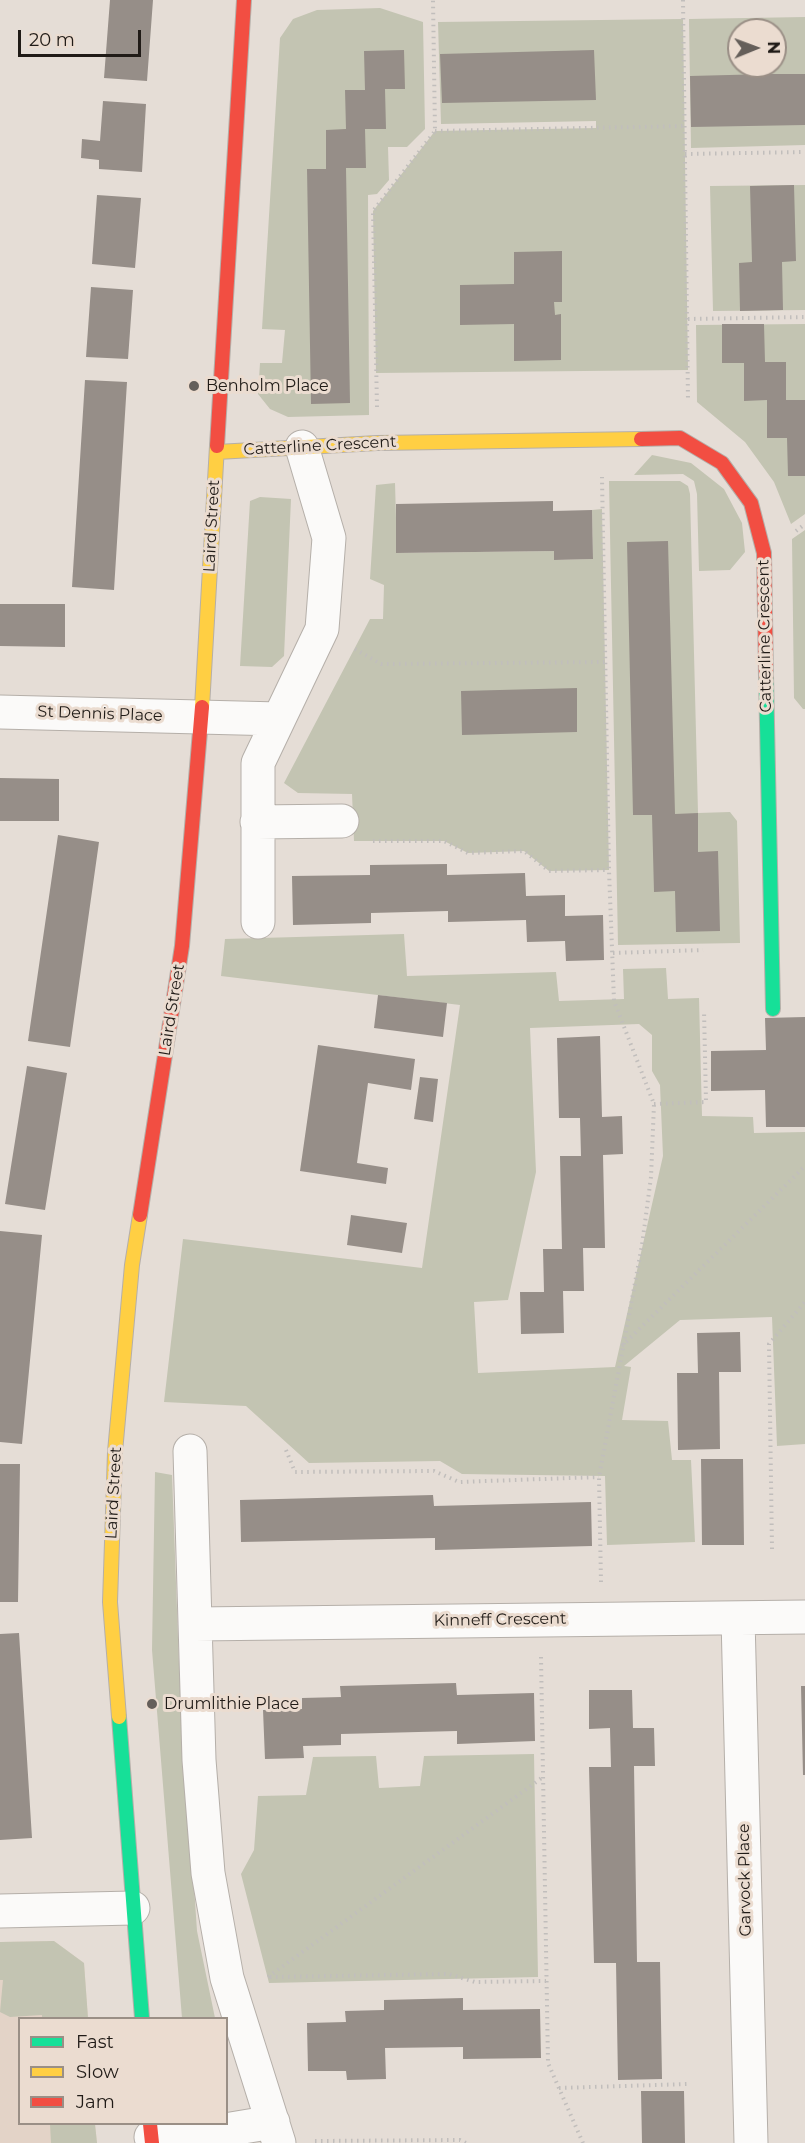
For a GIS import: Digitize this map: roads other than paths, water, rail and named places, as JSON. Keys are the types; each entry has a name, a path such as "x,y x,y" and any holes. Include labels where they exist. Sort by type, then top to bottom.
{"street":[{"name":"Laird Street","path":"142,2017 110,1602 116,1452 132,1265 182,946 201,717 244,0"},
{"name":"Catterline Crescent","path":"217,452 377,442 680,438 722,462 752,503 764,554 773,1009"},
{"path":"258,922 258,763 322,629 329,538 302,447"},
{"name":"St Dennis Place","path":"0,712 201,717"},
{"path":"201,717 279,719"},
{"path":"257,822 342,821"},
{"path":"151,2134 276,2133 227,1978 208,1874 199,1760 190,1451"},
{"name":"Kinneff Crescent","path":"195,1624 805,1617"},
{"name":"Garvock Place","path":"738,1618 752,2143"},
{"path":"0,1911 133,1908"}],"place":[{"name":"Benholm Place","path":"194,386"},
{"name":"Drumlithie Place","path":"152,1704"}]}
